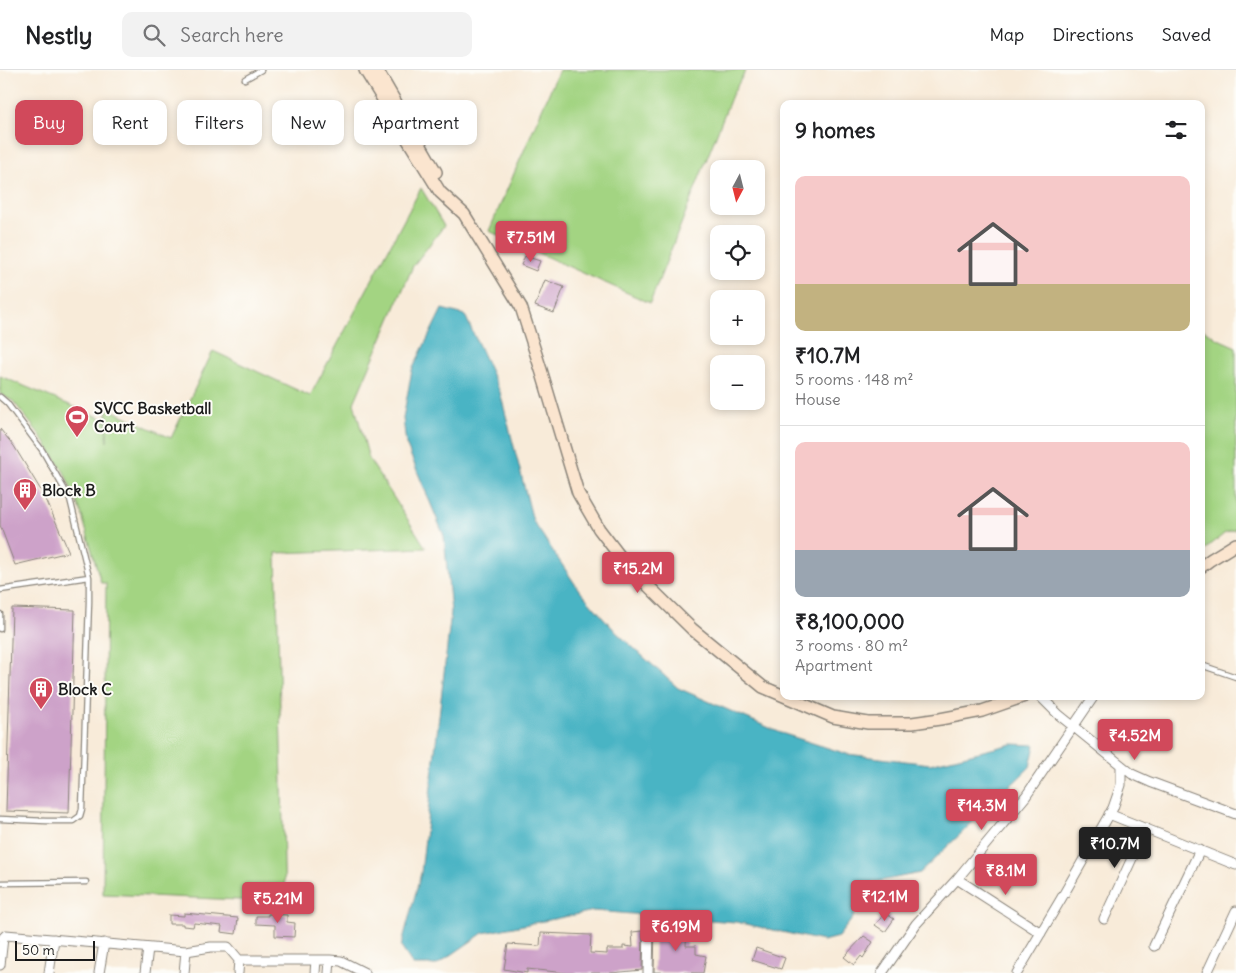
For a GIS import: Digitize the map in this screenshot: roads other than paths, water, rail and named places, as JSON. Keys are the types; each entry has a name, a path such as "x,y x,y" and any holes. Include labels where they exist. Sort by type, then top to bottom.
{"street":[{"path":"365,70 440,192 464,214 521,308 578,493 599,529 625,564 692,629 763,687 780,693"},
{"path":"376,70 446,189 448,198"},
{"path":"1205,564 1236,544"},
{"path":"802,700 833,717 868,723 912,723 940,719 982,711 1014,700"},
{"path":"1044,700 1132,774 1236,814"},
{"path":"882,973 916,924 958,879 1026,796 1091,700"},
{"path":"1017,973 1110,814 1121,785 1121,765"},
{"path":"1110,814 1236,865"},
{"path":"1104,919 1146,828"},
{"path":"1154,946 1200,850"},
{"path":"958,879 1041,933"},
{"path":"1207,973 1236,911"},
{"path":"648,973 649,929"},
{"path":"0,965 4,935 186,951 211,947 228,947 239,960 238,973"},
{"path":"49,973 54,939"},
{"path":"99,973 104,943"},
{"path":"144,973 148,948"},
{"path":"184,973 186,951"},
{"path":"239,960 340,961 365,973"},
{"path":"315,973 316,960"},
{"path":"329,973 330,960"}],"lane":[{"path":"245,78 261,70"},
{"path":"0,397 7,402 42,450 70,499 89,577 80,816 73,820 0,819"},
{"path":"0,590 89,577"},
{"path":"0,614 0,629"},
{"path":"1205,666 1236,677"},
{"path":"0,882 86,882"}],"water":[{"path":"442,309 465,315 500,392 533,521 579,590 616,632 678,688 781,733 847,754 930,764 1012,744 1035,745 1030,767 920,873 865,884 853,918 838,937 823,941 736,922 594,911 483,933 437,965 413,965 401,947 421,873 451,612 444,536 406,444 403,418 412,370"}],"place":[{"name":"SVCC Basketball Court","path":"77,438"},
{"name":"Block B","path":"25,511"},
{"name":"Block C","path":"41,710"}]}
